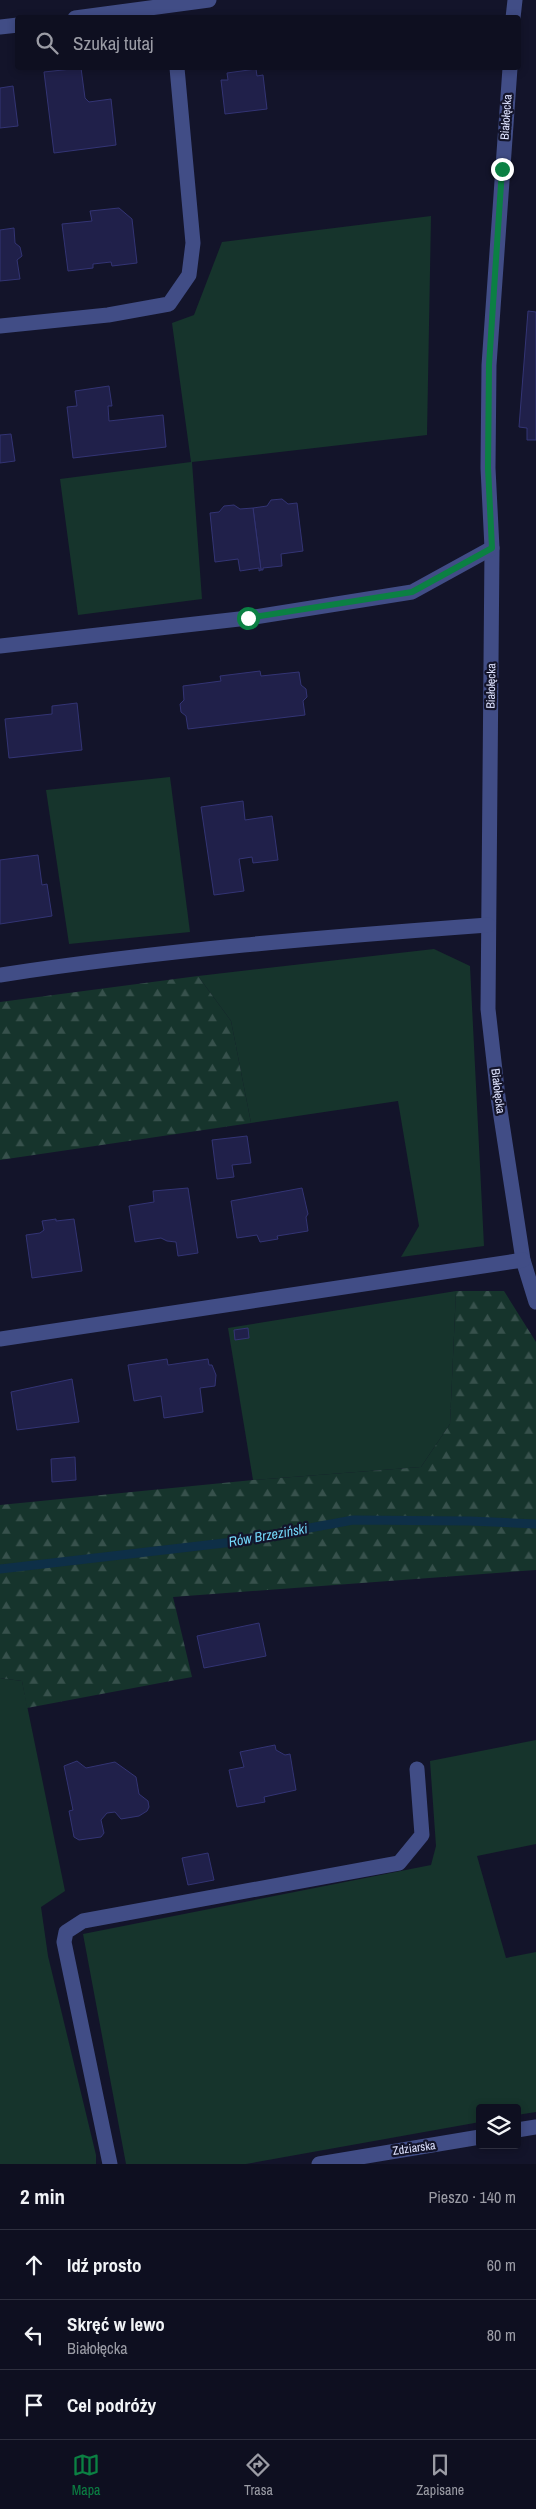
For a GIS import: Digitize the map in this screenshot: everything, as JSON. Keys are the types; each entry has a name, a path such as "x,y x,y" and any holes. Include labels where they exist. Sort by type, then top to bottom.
{"street":[{"path":"124,15 172,12 208,0"},
{"path":"513,15 515,0"},
{"path":"0,27 15,25"},
{"path":"0,326 108,315 169,304 189,275 193,243 177,70"},
{"name":"Białołęcka","path":"510,70 489,365 488,468 492,548 488,1009 498,1097 523,1260 536,1302"},
{"path":"0,646 248,618 412,592 492,548"},
{"path":"0,975 73,964 297,940 488,925"},
{"path":"0,1339 523,1260"},
{"path":"110,2164 64,1942 66,1932 83,1921 399,1863 422,1835 417,1769"},
{"path":"521,2129 536,2127"},
{"name":"Zdziarska","path":"320,2164 369,2159 476,2138"}],"green space":[{"path":"431,216 427,435 192,462 202,599 78,615 60,479 191,462 172,323 194,315 222,242"},
{"path":"170,777 190,932 69,944 46,790"},
{"path":"434,949 470,966 484,1246 401,1257 419,1226 398,1101 251,1123 231,1021 198,976"},
{"path":"198,976 231,1021 251,1123 0,1160 0,1002"},
{"path":"456,1291 450,1424 421,1467 253,1480 228,1328"},
{"path":"456,1291 504,1291 536,1342 536,1570 173,1597 192,1677 27,1708 22,1681 0,1678 0,1505 253,1480 421,1467 450,1424"},
{"path":"0,1678 22,1681 65,1891 41,1907 48,1956 96,2155 96,2164 0,2164"},
{"path":"536,1740 536,1844 477,1856 506,1958 536,1952 536,2112 521,2114 521,2104 476,2104 476,2123 246,2164 126,2164 83,1934 431,1865 436,1846 430,1761"}],"building":[{"path":"81,70 85,98 89,102 111,99 116,145 54,153 44,72"},
{"path":"256,70 257,76 263,75 267,109 225,114 221,80 228,80 227,73"},
{"path":"13,86 18,126 0,128 0,88"},
{"path":"119,208 132,219 137,263 112,266 111,262 93,264 93,268 68,271 62,224 92,221 90,211"},
{"path":"14,228 15,243 20,247 22,256 17,260 20,279 0,281 0,230"},
{"path":"528,311 536,312 536,440 527,440 527,428 519,427"},
{"path":"109,386 112,406 108,406 109,421 163,415 166,447 73,458 67,407 77,406 75,391"},
{"path":"11,434 15,461 0,463 0,435"},
{"path":"282,499 288,504 297,503 303,551 281,554 282,566 263,568 261,570 253,508 267,506 271,500"},
{"path":"234,505 240,509 253,508 261,570 259,571 259,568 240,571 238,559 215,562 210,513 219,512 224,506"},
{"path":"260,671 261,676 299,672 301,685 306,689 307,697 303,701 305,715 188,729 186,716 181,712 180,704 184,700 183,686 221,681 220,676"},
{"path":"77,703 82,750 9,758 5,719 52,714 52,706"},
{"path":"243,801 245,820 272,816 278,860 253,863 252,857 239,859 244,891 214,895 201,807"},
{"path":"38,855 42,885 47,884 52,916 0,924 0,860"},
{"path":"247,1136 251,1163 232,1165 234,1177 217,1179 212,1140"},
{"path":"188,1188 198,1253 178,1256 176,1242 161,1238 135,1242 129,1206 154,1202 153,1191"},
{"path":"302,1188 308,1214 306,1217 308,1231 277,1236 278,1239 260,1242 257,1235 237,1238 231,1201"},
{"path":"56,1219 56,1221 74,1219 82,1271 32,1278 26,1235 40,1233 44,1230 42,1221"},
{"path":"248,1328 249,1338 235,1340 234,1330"},
{"path":"167,1359 168,1365 208,1359 209,1365 212,1365 216,1375 215,1386 200,1388 203,1412 164,1418 161,1396 134,1401 128,1365"},
{"path":"72,1379 79,1422 17,1430 11,1392"},
{"path":"75,1457 76,1480 52,1482 51,1459"},
{"path":"259,1623 266,1656 204,1668 197,1636"},
{"path":"275,1745 276,1750 285,1755 290,1754 296,1790 264,1797 265,1802 237,1807 229,1770 244,1767 240,1752"},
{"path":"77,1761 86,1768 115,1762 136,1777 139,1794 148,1801 149,1807 147,1811 139,1816 121,1819 115,1812 107,1813 101,1820 104,1833 101,1837 79,1840 74,1837 69,1811 73,1810 64,1766"},
{"path":"208,1853 214,1880 188,1885 182,1858"}],"waterway":[{"name":"Rów Brzeziński","path":"0,1569 233,1542 353,1520 470,1521 536,1524"}],"route":[{"path":"248,618 412,592 492,548 488,468 489,365 502,169"}]}
